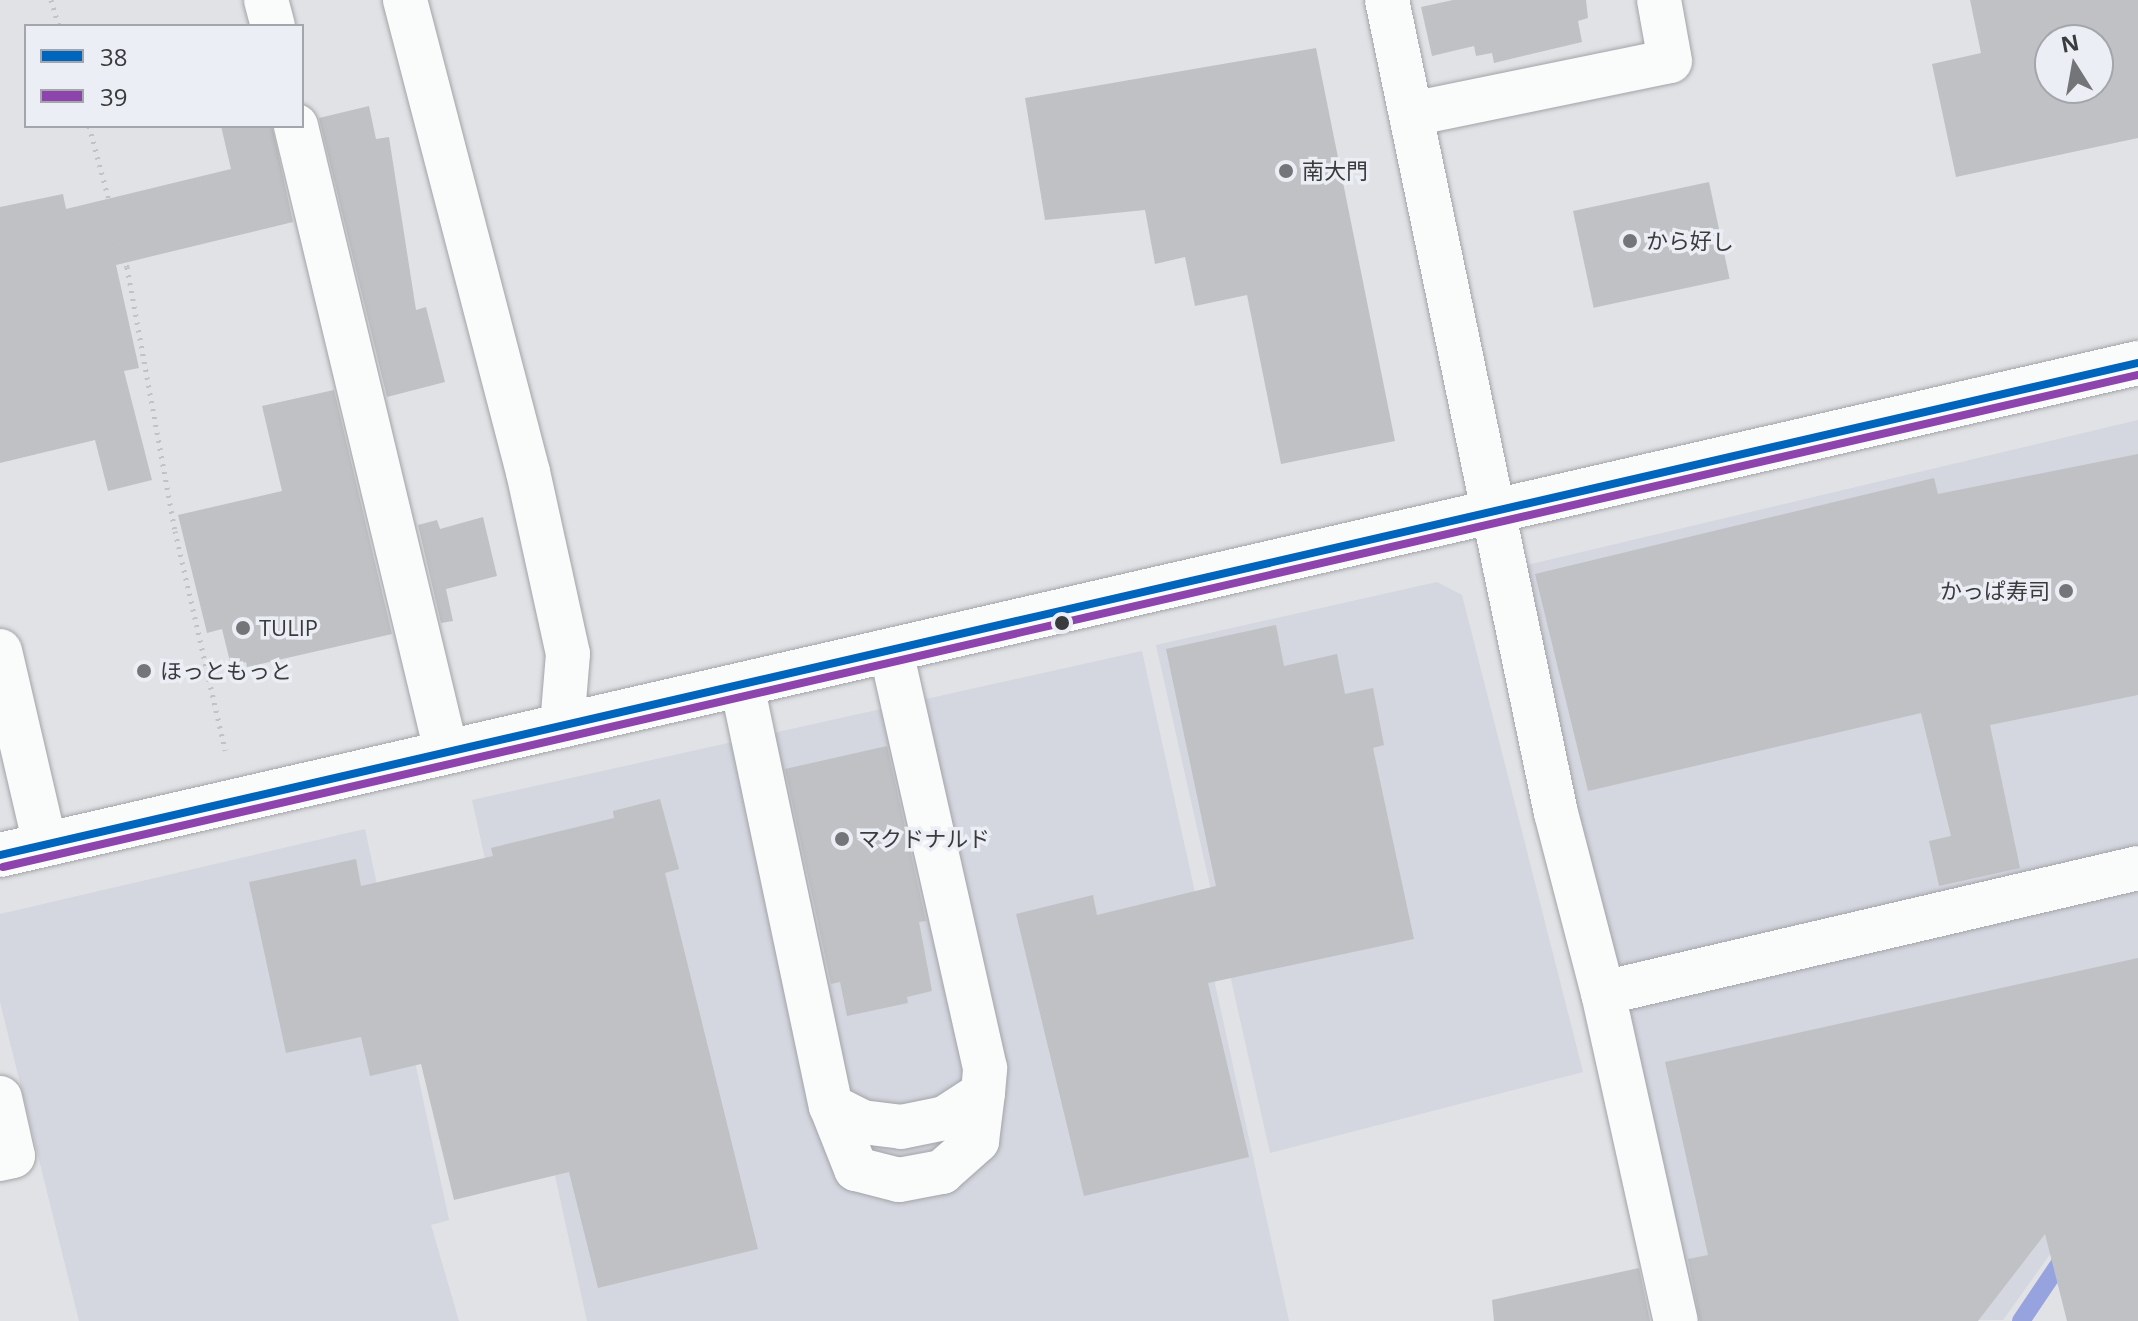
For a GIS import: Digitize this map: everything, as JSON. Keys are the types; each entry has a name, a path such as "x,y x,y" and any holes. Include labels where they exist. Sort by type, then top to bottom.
{"main road":[{"path":"266,0 272,24"},
{"path":"405,0 528,472 568,654 562,726"},
{"path":"1387,0 1556,813 1603,993 1676,1321"},
{"path":"1412,114 1670,61 1659,0"},
{"path":"296,128 446,751"},
{"path":"0,855 2138,363"},
{"path":"742,685 831,1106 856,1169 899,1180 942,1172 977,1141 985,1068 891,650"},
{"path":"0,651 45,844"},
{"path":"1603,993 2138,868"},
{"path":"0,1098 13,1156 0,1159"}],"path":[{"path":"51,0 58,24"},
{"path":"90,128 127,267 175,531 237,800"}],"shaded area":[{"path":"2138,420 2138,1162 2111,1169 2003,1320 1695,1321 1519,567"},
{"path":"1437,582 1462,595 1583,1072 1270,1153 1156,645"},
{"path":"1142,651 1289,1321 587,1321 472,800"},
{"path":"365,829 449,1220 431,1225 459,1321 79,1321 0,1002 0,914"}],"building":[{"path":"1453,0 1586,0 1588,18 1578,21 1582,42 1494,63 1492,53 1476,56 1474,46 1432,56 1421,7"},
{"path":"1970,0 2138,0 2138,138 1956,177 1932,64 1981,53"},
{"path":"1316,48 1395,441 1281,464 1247,295 1195,306 1185,257 1155,264 1145,210 1045,220 1025,98"},
{"path":"369,106 376,139 389,137 416,310 426,307 445,382 387,397 319,118"},
{"path":"221,128 272,128 293,222 116,265 139,368 124,371 152,480 108,491 95,440 0,463 0,207 63,194 66,209 231,169"},
{"path":"1709,182 1730,279 1594,308 1573,211"},
{"path":"334,390 392,634 247,667 246,662 231,666 222,629 207,633 178,515 282,491 262,406"},
{"path":"2138,454 2138,695 1990,725 2020,868 1939,886 1929,841 1951,836 1921,713 1588,791 1535,574 1934,478 1938,494"},
{"path":"483,517 497,576 446,589 453,621 441,623 418,525 437,520 440,529"},
{"path":"1276,625 1284,666 1337,654 1345,694 1373,688 1384,745 1373,748 1414,939 1208,983 1249,1157 1084,1196 1016,914 1093,895 1097,915 1216,886 1166,649"},
{"path":"887,746 926,921 919,922 932,991 907,997 908,1003 847,1016 840,982 831,984 785,769"},
{"path":"660,799 679,869 665,873 758,1249 598,1288 569,1172 454,1200 421,1064 370,1076 361,1037 286,1053 249,882 356,859 361,886 493,856 491,848 614,818 613,811"},
{"path":"2138,958 2138,1321 2067,1321 2045,1234 1978,1321 1700,1321 1688,1259 1708,1255 1665,1062"},
{"path":"1639,1268 1650,1321 1494,1321 1492,1300"}],"waterway":[{"path":"2021,1321 2066,1254"}],"transit line":[{"name":"38","path":"0,855 2138,363"},
{"name":"39","path":"3,867 2138,375"}],"place":[{"name":"南大門","path":"1286,171"},
{"name":"から好し","path":"1630,241"},
{"name":"かっぱ寿司","path":"2066,591"},
{"name":"TULIP","path":"243,628"},
{"name":"ほっともっと","path":"144,671"},
{"name":"マクドナルド","path":"842,839"}]}
